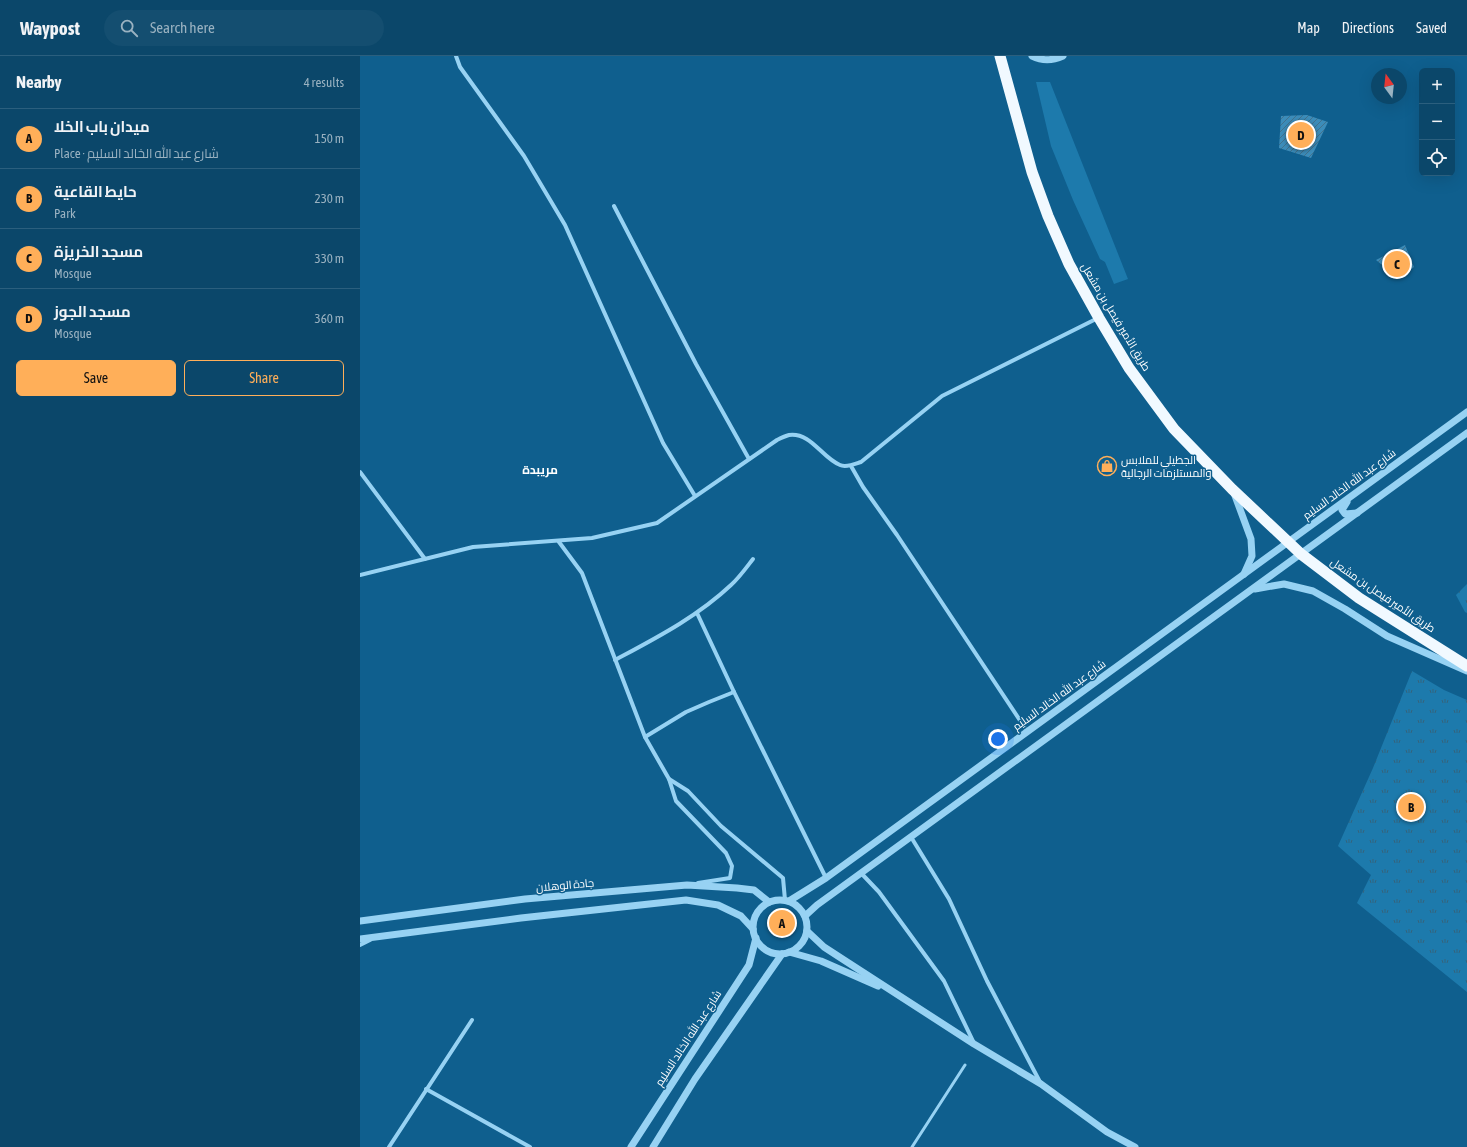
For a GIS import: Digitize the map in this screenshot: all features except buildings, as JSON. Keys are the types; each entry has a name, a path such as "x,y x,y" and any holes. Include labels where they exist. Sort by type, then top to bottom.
{"highway":[{"name":"طريق الأمير فيصل بن مشعل","path":"1000,56 1032,172 1048,216 1069,264 1098,318 1129,368 1174,429 1232,489 1301,554 1359,598 1467,666"}],"street":[{"path":"456,56 460,67 524,156 565,224 663,443 695,496"},
{"path":"1032,56 1042,60 1056,59 1063,56"},
{"path":"614,206 696,364 749,459"},
{"path":"360,575 473,547 559,542 592,538 657,523 777,440 790,435 804,437 840,466 851,466 861,462 942,396 1098,318"},
{"name":"شارع عبد الله الخالد السليم","path":"787,900 826,878 1467,412"},
{"path":"805,916 817,905 1467,433"},
{"path":"851,466 863,487 1027,731"},
{"path":"360,472 425,559"},
{"path":"1232,489 1251,539 1252,556 1244,575"},
{"path":"1351,497 1342,510 1345,514 1358,513"},
{"path":"559,542 582,574 645,737 669,779 676,801 726,853 732,866 730,878 687,885"},
{"path":"615,660 660,636 697,613 732,584 753,559"},
{"path":"1252,590 1284,584 1313,592 1345,609 1387,636 1467,671"},
{"path":"697,613 734,692 826,878"},
{"path":"645,737 686,712 734,692"},
{"path":"669,779 688,791 720,826 783,878 787,900"},
{"path":"911,837 949,899 987,981 1041,1084"},
{"path":"861,873 879,892 944,981 974,1044"},
{"name":"جادة الوهلان","path":"360,921 525,899 687,885 754,890 769,902"},
{"path":"360,939 521,918 686,900 718,905 741,916 753,929"},
{"path":"776,900 787,900 796,904 805,916 808,923 808,931 801,944 796,949 782,954 774,953 766,950 760,945 753,929 753,924 757,913 769,902 776,900"},
{"path":"808,931 837,956 974,1044 1041,1084 1107,1132 1135,1147"},
{"path":"360,944 378,937"},
{"name":"شارع عبد الله الخالد السليم","path":"631,1147 749,965 756,938"},
{"path":"789,952 821,961 902,997"},
{"path":"653,1147 695,1079 782,954"},
{"path":"389,1147 472,1020"},
{"path":"426,1089 530,1147"}],"lane":[{"path":"912,1147 965,1065"}],"green space":[{"path":"1036,82 1050,82 1128,279 1114,284 1105,262 1100,259 1073,200 1051,146"},
{"path":"1467,584 1467,613 1456,595"},
{"path":"1412,671 1444,690 1467,700 1467,992 1357,903 1371,875 1338,846 1373,768"}],"place":[{"name":"مسجد الجوز","path":"1301,135"},
{"name":"مسجد الخريزة","path":"1397,264"},
{"name":"الجطيلي للملابس والمستلزمات الرجالية","path":"1107,466"},
{"name":"حايط القاعية","path":"1411,807"},
{"name":"ميدان باب الخلا","path":"782,923"}],"district":[{"name":"مريبدة","path":"540,470"}]}
